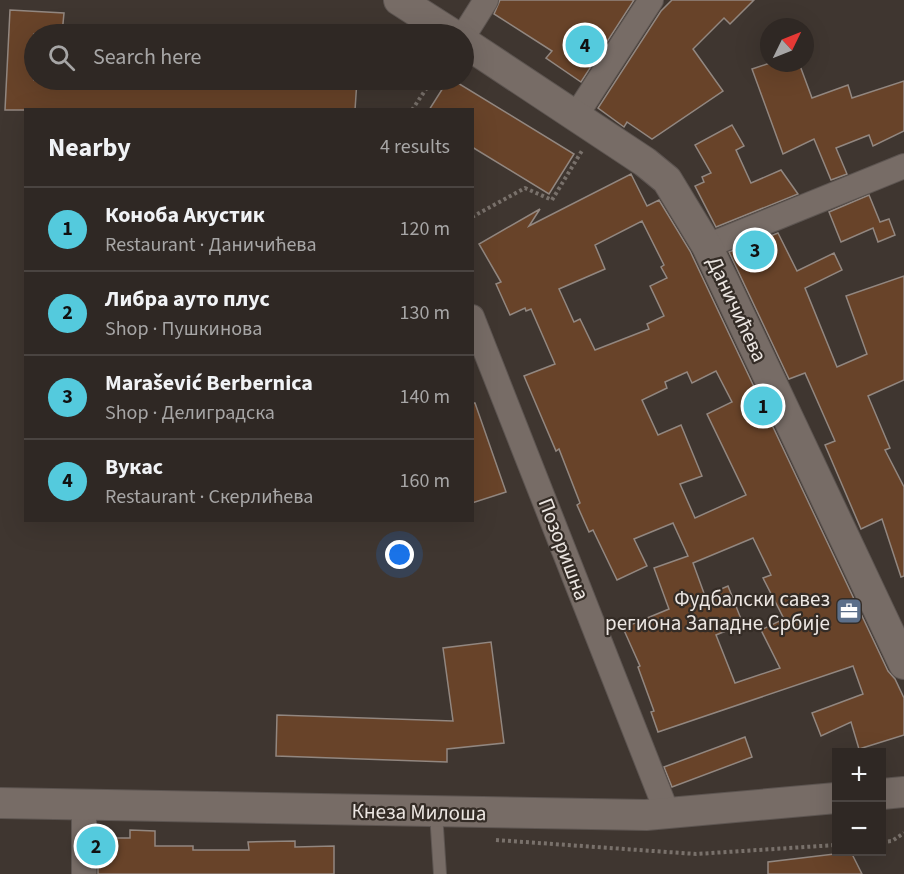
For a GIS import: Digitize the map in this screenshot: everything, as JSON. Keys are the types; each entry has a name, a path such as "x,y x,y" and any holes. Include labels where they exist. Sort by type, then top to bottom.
{"street":[{"path":"399,0 436,24"},
{"path":"471,24 486,0"},
{"path":"585,123 651,0"},
{"name":"Даничићева","path":"474,49 645,162 667,180 707,246 904,664"},
{"path":"707,246 904,166"},
{"name":"Позоришна","path":"474,322 668,815"},
{"path":"886,794 904,792"},
{"name":"Кнеза Милоша","path":"0,803 436,813 668,815 832,799"},
{"path":"84,804 84,874"}],"lane":[{"path":"436,813 440,874"}],"path":[{"path":"413,108 425,90"},
{"path":"474,216 525,188 552,200 585,123"},
{"path":"886,842 892,841 904,833"},
{"path":"485,839 696,854 832,844"}],"building":[{"path":"500,0 634,0 581,82 546,58 552,51 494,14"},
{"path":"672,0 754,0 730,24 724,18 693,49 723,91 652,139 627,122 624,127 598,108 661,11"},
{"path":"10,10 64,13 63,24 24,24 24,90 356,90 355,108 24,108 24,110 5,110"},
{"path":"760,66 760,72 802,72 812,98 848,85 852,98 904,81 904,131 873,146 869,135 836,148 847,174 831,180 814,139 783,154 752,69"},
{"path":"442,90 469,90 574,154 549,194 474,148 474,108 430,108"},
{"path":"732,125 744,146 736,150 751,183 781,170 798,194 716,227 695,186 704,182 702,177 711,173 695,145"},
{"path":"631,174 647,206 659,200 690,251 888,671 895,679 904,698 904,735 859,748 851,722 821,736 812,713 863,694 853,666 658,732 651,712 654,711 638,667 640,666 623,628 669,609 654,568 688,556 673,523 634,539 647,566 617,580 593,530 589,532 577,505 580,503 559,449 556,451 524,376 555,364 531,309 526,311 525,308 510,315 496,284 501,282 479,244 540,209 529,226","holes":["642,221 664,265 661,267 667,278 650,286 664,316 647,324 649,329 595,350 580,319 574,322 559,289 605,269 595,245","716,371 732,402 707,414 746,495 695,518 680,484 702,476 681,425 658,435 642,400 667,388 665,382 687,372 692,383","753,538 771,575 763,578 784,619 761,630 780,668 735,683 716,635 743,624 728,586 705,596 693,563"]},
{"path":"869,195 880,222 889,219 895,235 878,242 873,228 841,242 829,212"},
{"path":"778,233 797,271 834,253 842,270 805,288 837,367 867,354 846,296 904,276 904,380 868,396 890,448 885,450 904,487 904,576 901,577 882,519 861,529 825,445 835,441 805,373 789,379 729,252"},
{"path":"474,403 475,403 506,492 474,502"},
{"path":"491,642 504,743 447,749 447,762 276,756 277,715 453,721 443,648"},
{"path":"745,737 752,757 672,787 664,767"},
{"path":"130,830 155,831 155,846 193,846 193,850 249,850 248,842 295,841 295,847 334,846 334,874 98,874 98,838 130,838"},
{"path":"832,854 853,856 862,874 768,874 768,862"}],"place":[{"name":"Вукас","path":"585,45"},
{"name":"Marašević Berbernica","path":"755,250"},
{"name":"Коноба Акустик","path":"763,406"},
{"name":"Фудбалски савез региона Западне Србије","path":"849,611"},
{"name":"Либра ауто плус","path":"96,846"}]}
